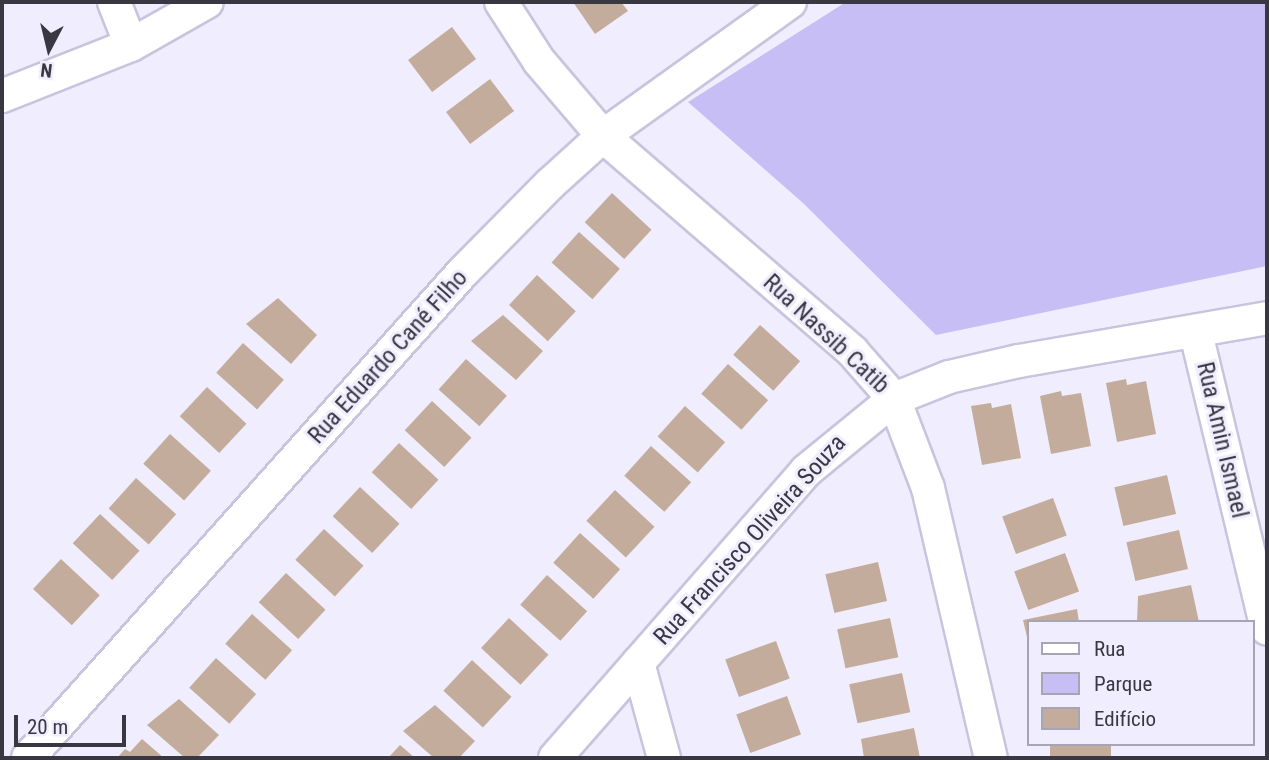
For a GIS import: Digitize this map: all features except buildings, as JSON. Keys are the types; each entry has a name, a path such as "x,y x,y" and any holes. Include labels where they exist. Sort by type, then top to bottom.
{"street":[{"path":"114,2 131,45"},
{"path":"2,96 131,45 207,2"},
{"name":"Rua Nassib Catib","path":"501,2 538,61 603,136 852,351 894,399 928,488 991,758"},
{"name":"Rua Eduardo Cané Filho","path":"28,758 463,272 603,136 790,2"},
{"name":"Rua Francisco Oliveira Souza","path":"555,758 806,471 894,399 1008,364 1267,318"},
{"name":"Rua Amin Ismael","path":"1196,332 1267,629"},
{"path":"638,663 664,758"}],"green space":[{"path":"846,2 1267,2 1267,266 936,335 803,203 688,102"}]}
